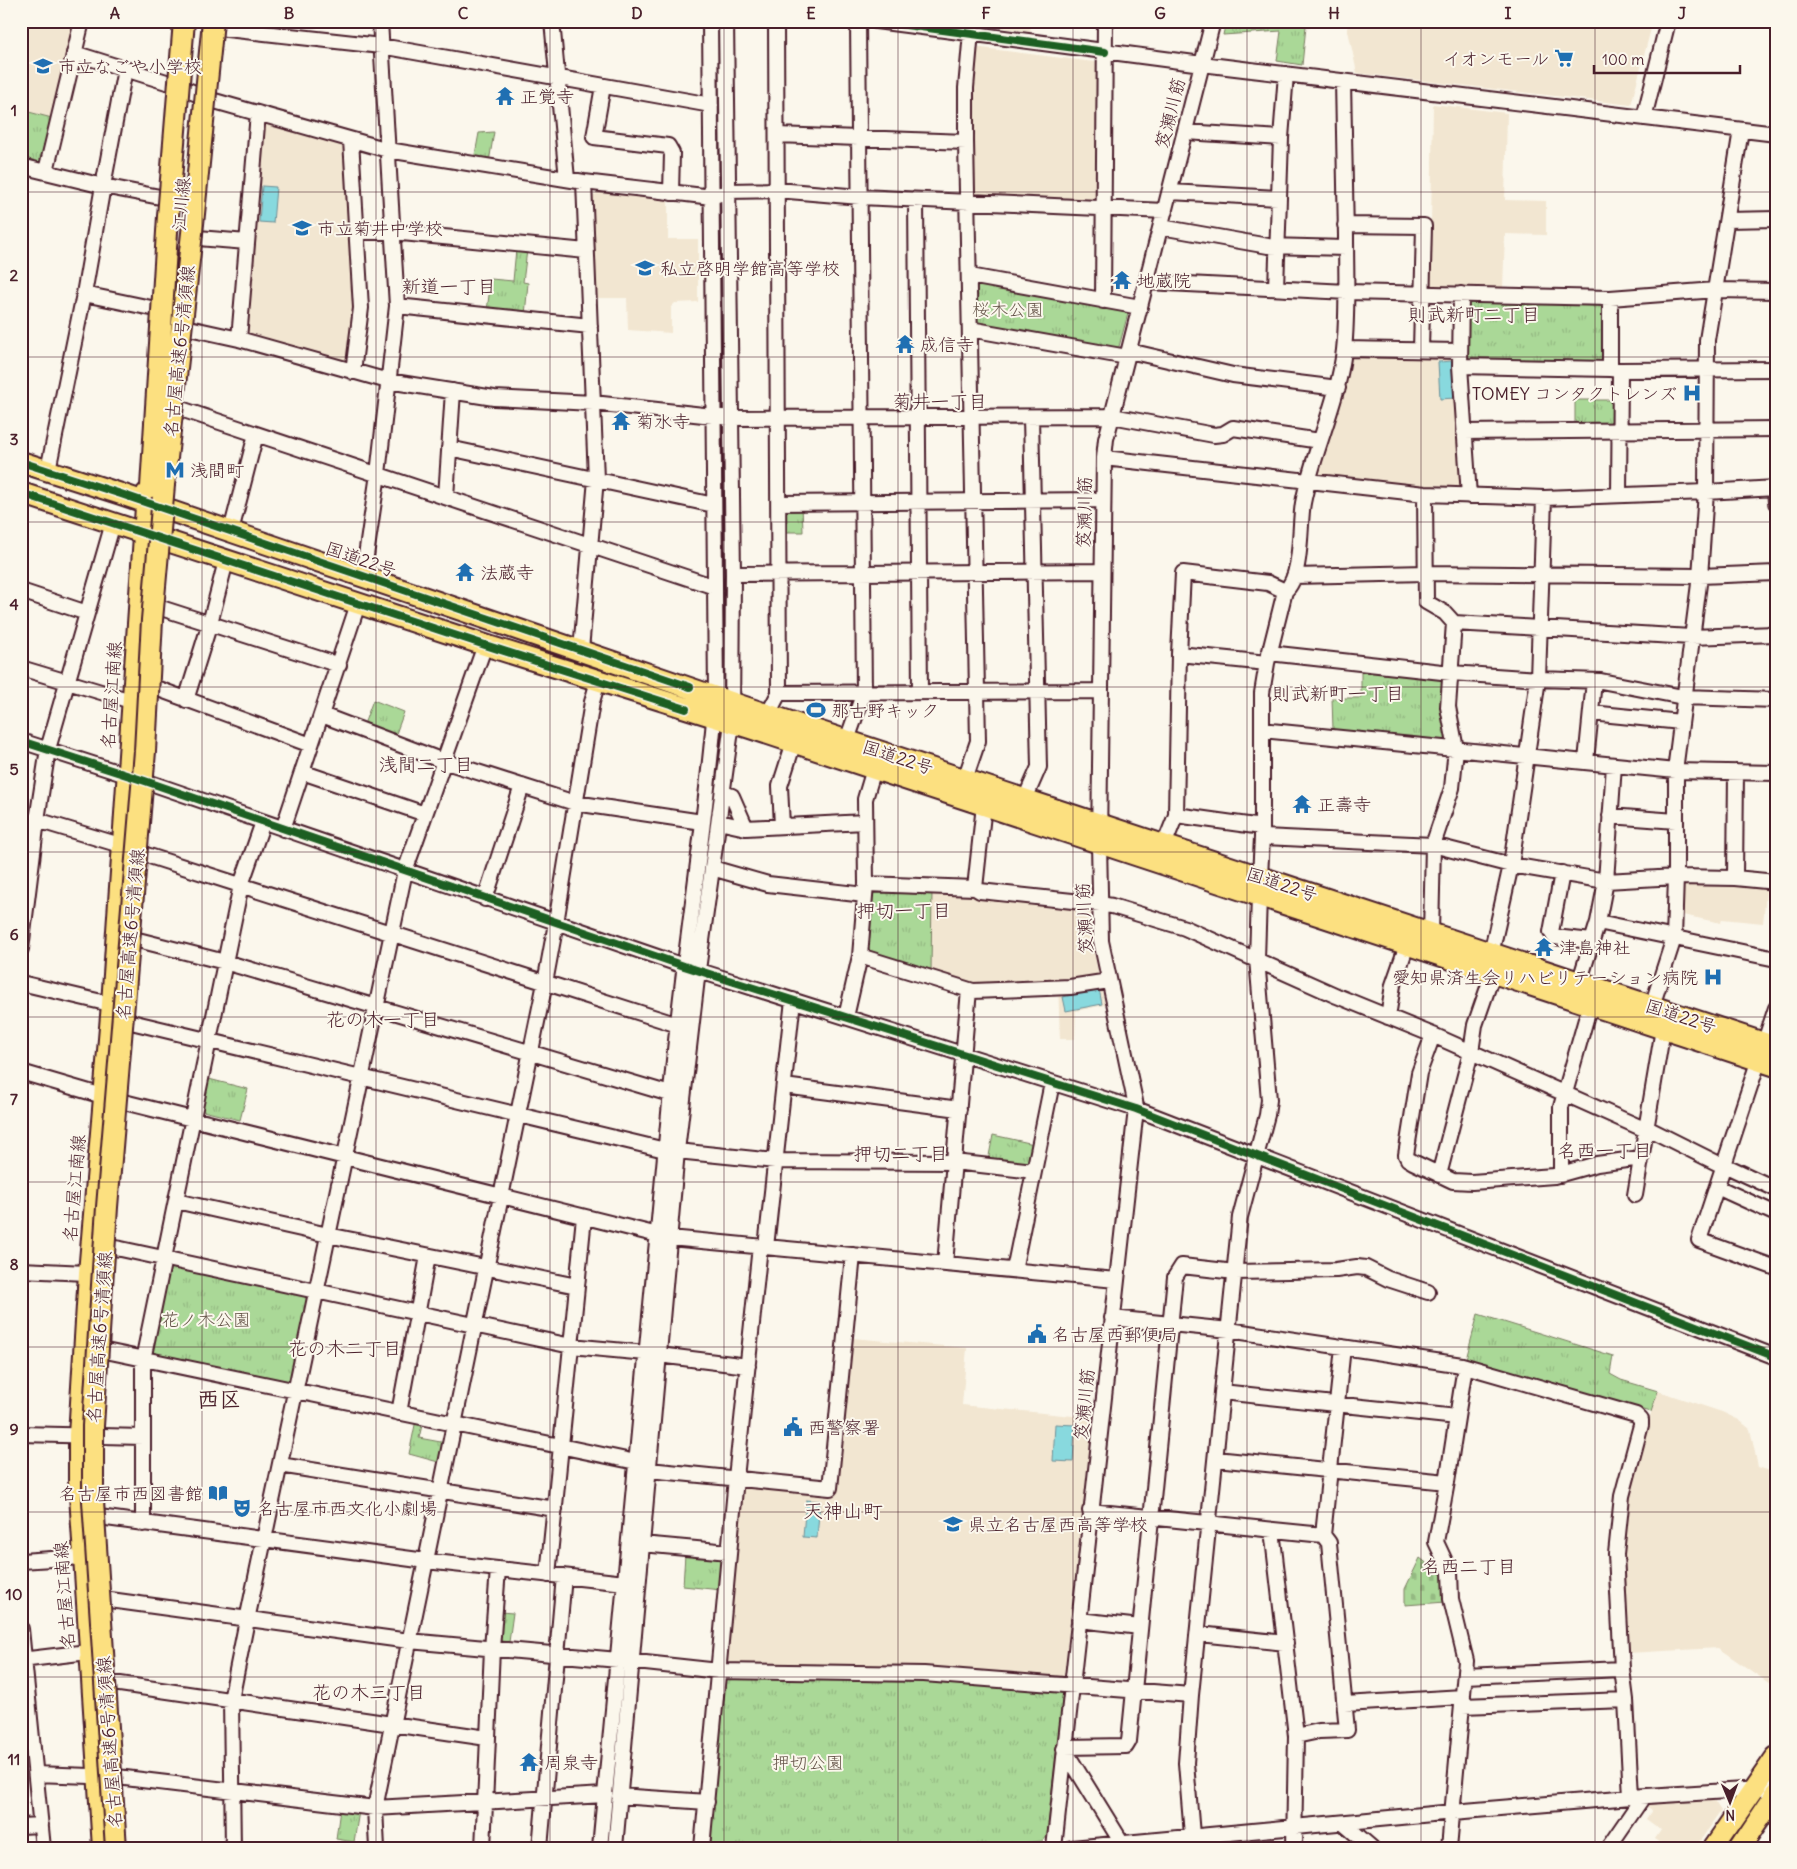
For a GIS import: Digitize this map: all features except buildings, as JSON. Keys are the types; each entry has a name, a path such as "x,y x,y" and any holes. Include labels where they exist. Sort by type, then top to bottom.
{"highway":[{"name":"名古屋高速6号清須線","path":"116,1848 93,1501 93,1426 107,1208 143,770 152,620 168,216 183,21"},
{"path":"158,483 172,277 196,21"},
{"name":"名古屋高速6号清須線","path":"103,1848 81,1489 81,1430 87,1321 158,483 192,234 213,23"},
{"name":"国道22号","path":"21,462 231,531 768,714 1164,844 1259,886 1407,944 1579,983 1652,1006 1768,1054"},
{"name":"国道22号","path":"21,493 484,645 794,742 1099,843 1431,934 1492,963 1590,1005 1663,1029 1768,1054"},
{"path":"1713,1848 1776,1757"},
{"path":"1740,1848 1776,1794"}],"main road":[{"name":"江川線","path":"144,533 156,309 183,21"},
{"name":"江川線","path":"165,540 181,409 211,100 213,23"},
{"name":"名古屋江南線","path":"103,1848 96,1776 77,1480 78,1435 87,1273 110,1004 125,774 144,533"},
{"path":"122,1848 103,1599 96,1435 108,1247 134,938 158,607 165,540"}],"street":[{"path":"46,172 82,21"},
{"path":"364,576 398,306 380,21"},
{"path":"552,21 567,179"},
{"path":"710,21 715,587 725,699"},
{"path":"624,1661 625,1583 636,1462 652,1354 671,1150 723,793 723,720 733,574 726,21"},
{"path":"768,714 779,693 776,21"},
{"path":"847,740 864,692 858,21"},
{"path":"876,21 972,28 1105,52 1776,134"},
{"path":"1103,301 1105,21"},
{"name":"笈瀬川筋","path":"1054,1848 1136,1110 1136,1101 1101,941 1099,843 1104,458 1106,439 1213,21"},
{"path":"1644,118 1668,21"},
{"path":"213,23 382,46 711,105"},
{"path":"965,779 978,741 969,202 966,142 966,88 972,28"},
{"path":"74,54 176,85 211,100 388,150 584,182 712,197 728,191 777,190 860,197 1165,211"},
{"path":"48,470 84,294 125,69"},
{"path":"1276,288 1278,198 1286,74"},
{"path":"1192,1836 1186,1763 1191,1695 1199,1634 1240,1216 1267,1115 1269,1100 1257,959 1262,832 1262,693 1268,658 1286,590 1290,587 1294,576 1307,481 1338,388 1344,349 1347,292 1343,81"},
{"path":"603,86 594,137 668,146 672,153 671,193"},
{"path":"239,340 258,113"},
{"path":"1652,1006 1674,938 1676,772 1683,697 1700,576 1706,492 1707,340 1741,130"},
{"path":"1185,132 1281,138"},
{"path":"777,134 966,142"},
{"path":"351,140 361,308 353,372"},
{"path":"21,166 103,186 165,198"},
{"path":"581,650 596,479 584,182"},
{"path":"1170,192 1278,198"},
{"path":"916,200 920,692"},
{"path":"1727,220 1776,219"},
{"path":"1346,225 1424,226 1421,350"},
{"path":"1161,227 1276,246 1346,248"},
{"path":"356,232 392,232 586,251"},
{"path":"198,238 247,242"},
{"path":"970,276 1140,307"},
{"path":"1147,282 1347,292 1610,298 1716,290 1776,291"},
{"path":"84,294 156,309 189,328 239,340 388,382 494,398 593,403 731,418 1112,416 1214,435 1219,435 1233,428 1320,441"},
{"path":"1460,294 1459,351 1469,496"},
{"path":"1610,298 1618,430 1619,495"},
{"path":"398,306 590,326"},
{"path":"970,328 1128,354 1233,376 1338,388"},
{"path":"1344,349 1459,351"},
{"path":"1460,366 1707,371 1776,369"},
{"path":"446,497 453,391"},
{"path":"181,409 715,587"},
{"path":"1026,799 1039,766 1031,417"},
{"path":"1464,432 1776,429"},
{"path":"231,531 256,434"},
{"path":"449,448 714,504"},
{"path":"1104,458 1425,494 1469,496 1544,498 1775,488 1776,503"},
{"path":"1425,494 1426,602 1444,612 1454,623 1691,637 1776,634"},
{"path":"1439,1175 1492,963 1511,865 1538,679 1544,498"},
{"path":"779,503 1103,500"},
{"path":"21,949 48,749 113,523"},
{"path":"186,700 210,623 226,561"},
{"path":"733,574 1102,570"},
{"path":"1164,844 1176,814 1179,654 1183,572 1268,583 1286,590"},
{"path":"1294,576 1426,573 1700,576 1776,573"},
{"path":"21,591 87,613"},
{"path":"283,828 358,604"},
{"path":"158,607 339,665"},
{"path":"1431,934 1433,845 1452,788 1456,749 1448,707 1454,623"},
{"path":"234,1848 230,1700 405,871 484,645"},
{"path":"1179,654 1268,658 1450,674 1594,681 1683,697 1776,700"},
{"path":"21,668 131,701"},
{"path":"377,1848 375,1808 545,983 592,702 598,681"},
{"path":"1586,761 1594,681"},
{"path":"153,687 311,745"},
{"path":"779,693 1101,691"},
{"path":"1590,713 1681,722"},
{"path":"322,715 443,761 575,804 702,822"},
{"path":"671,1150 670,1094 684,966 702,822 723,720"},
{"path":"1262,730 1586,761 1676,772 1776,773"},
{"path":"21,741 145,780 684,966 1136,1110 1776,1357"},
{"path":"782,826 780,786 794,742"},
{"path":"1579,983 1598,922 1606,881 1614,765"},
{"path":"846,1017 860,956 866,890 865,799 874,769"},
{"path":"302,772 425,814"},
{"path":"1735,878 1736,772"},
{"path":"485,898 522,786"},
{"path":"723,793 732,796 746,828"},
{"path":"975,888 984,805"},
{"path":"1176,814 1262,832 1433,845 1511,865 1606,881 1676,877 1735,878 1776,882"},
{"path":"1610,816 1676,821"},
{"path":"21,820 37,820 120,846"},
{"path":"143,1524 143,1360 241,886 263,822"},
{"path":"719,822 746,828 865,822"},
{"path":"140,853 678,1026"},
{"path":"712,868 768,884 866,890 975,888 980,891 1112,906 1185,928 1433,1035 1646,1130 1651,1130 1776,1189"},
{"path":"1562,873 1551,932 1554,937 1592,941"},
{"path":"1598,922 1776,959"},
{"path":"134,938 225,962 670,1094"},
{"path":"1388,1017 1393,985 1407,944"},
{"path":"860,956 969,990 1070,987 1109,981"},
{"path":"21,982 110,1004"},
{"path":"945,1264 969,990"},
{"path":"702,1848 748,1366 794,1000"},
{"path":"1560,1175 1560,1118 1564,1093 1590,1005"},
{"path":"1776,1008 1768,1054 1724,1166 1699,1240 1776,1268"},
{"path":"127,1021 671,1150 775,1161 954,1162 1034,1171"},
{"path":"1634,1195 1663,1029"},
{"path":"1433,1035 1418,1073 1406,1155 1413,1162 1453,1181 1472,1182 1560,1175 1597,1164 1641,1158"},
{"path":"21,1072 192,1120 663,1236 1116,1280"},
{"path":"1014,1270 1052,1083"},
{"path":"784,1086 959,1108"},
{"path":"1717,1186 1776,1214"},
{"path":"176,1201 328,1235 577,1286"},
{"path":"548,1574 584,1217"},
{"path":"108,1247 571,1346 748,1366"},
{"path":"101,1350 636,1462 649,1470 830,1488 853,1255"},
{"path":"399,1412 428,1256"},
{"path":"1064,1748 1126,1746 1129,1741 1175,1277 1182,1266 1235,1272 1336,1270 1357,1267 1366,1268 1388,1279 1428,1292"},
{"path":"21,1270 87,1273"},
{"path":"1112,1318 1229,1330 1465,1366 1636,1415 1641,1420 1622,1496 1617,1539 1622,1669 1637,1797 1608,1848"},
{"path":"1296,1736 1319,1731 1347,1730 1329,1543 1323,1535 1343,1347"},
{"path":"600,1848 612,1795 624,1661 642,1544 649,1470 652,1354"},
{"path":"1449,1848 1466,1661 1451,1599 1450,1572 1436,1542 1465,1366"},
{"path":"1222,1392 1337,1406 1457,1417"},
{"path":"21,1434 143,1437"},
{"path":"1216,1459 1447,1482"},
{"path":"280,1465 555,1509"},
{"path":"1090,1511 1323,1535"},
{"path":"99,1517 426,1561 625,1583"},
{"path":"1272,1530 1296,1736 1294,1848"},
{"path":"642,1544 729,1552"},
{"path":"21,1561 82,1557"},
{"path":"482,1848 498,1569"},
{"path":"540,1848 564,1576"},
{"path":"103,1599 410,1641 719,1671 924,1674 1191,1695"},
{"path":"1078,1620 1140,1627"},
{"path":"21,1629 27,1745 36,1774 43,1848"},
{"path":"1199,1634 1286,1643"},
{"path":"23,1660 88,1652"},
{"path":"1465,1676 1622,1669"},
{"path":"110,1684 487,1738"},
{"path":"1345,1704 1626,1700"},
{"path":"1064,1748 1122,1845"},
{"path":"36,1774 117,1777 375,1808 612,1795 707,1802"},
{"path":"1061,1778 1084,1780"},
{"path":"1072,1848 1122,1845 1192,1836 1343,1824 1453,1812 1776,1788"},
{"path":"612,1795 615,1848"},
{"path":"1343,1824 1372,1848"},
{"path":"21,1826 41,1825"}],"shaded area":[{"name":"市立なごや小学校","path":"21,21 75,21 52,118 21,110"},
{"path":"980,21 1032,21 1030,32 983,25"},
{"path":"1346,21 1653,21 1631,105 1357,73"},
{"path":"974,47 1102,63 1099,204 972,198 970,94"},
{"path":"1433,104 1507,113 1505,200 1546,201 1546,235 1505,234 1503,289 1430,286"},
{"name":"市立菊井中学校","path":"264,122 347,146 358,307 348,364 244,335"},
{"name":"私立啓明学館高等学校","path":"599,192 668,200 668,239 698,239 698,302 675,303 671,307 671,333 628,330 627,298 593,298 589,198"},
{"path":"1351,353 1451,356 1457,361 1466,489 1460,492 1315,479 1348,357"},
{"path":"1683,881 1767,884 1763,923 1722,919 1721,923 1678,914"},
{"path":"932,890 1091,907 1092,943 1105,1005 1076,1011 1075,1039 1060,1039 1058,983 971,986 931,973"},
{"name":"県立名古屋西高等学校","path":"852,1338 967,1348 962,1405 1093,1418 1064,1675 1061,1678 931,1670 730,1664 727,1660 742,1488 746,1486 833,1495"},
{"path":"1658,1391 1722,1412 1739,1420 1750,1429 1758,1467 1776,1473 1776,1688 1718,1648 1628,1653 1623,1554 1625,1517 1631,1480"},
{"path":"1713,1799 1721,1811 1695,1848 1669,1848 1655,1839 1661,1830 1646,1819 1652,1810 1645,1805 1648,1803"}],"green space":[{"path":"1226,21 1346,21 1345,24 1306,26 1302,65 1277,61 1281,31 1223,35"},
{"path":"21,110 52,118 42,161 38,163 21,158"},
{"path":"494,132 489,162 474,160 479,133"},
{"path":"516,249 527,250 523,282 528,283 525,315 487,311 491,279 513,281"},
{"name":"桜木公園","path":"978,282 1129,310 1118,350 977,326 974,322 973,285"},
{"path":"1468,302 1602,304 1606,309 1607,362 1603,365 1470,361 1465,356 1466,304"},
{"path":"1575,400 1617,400 1616,424 1575,428"},
{"path":"785,505 802,505 803,532 782,532"},
{"path":"1361,668 1445,677 1451,734 1445,741 1333,730 1332,698 1361,698"},
{"path":"373,700 404,712 394,739 363,727"},
{"path":"874,888 932,890 931,973 865,950 871,893"},
{"path":"205,1078 248,1089 240,1120 199,1110"},
{"path":"993,1135 1034,1144 1030,1163 1025,1166 988,1161"},
{"name":"花ノ木公園","path":"168,1266 305,1296 307,1300 290,1379 287,1381 149,1352"},
{"path":"1478,1314 1613,1356 1610,1374 1621,1380 1658,1391 1651,1412 1466,1359"},
{"path":"416,1420 423,1421 419,1438 446,1443 442,1463 409,1454"},
{"path":"685,1554 721,1558 723,1562 721,1590 683,1586"},
{"path":"1420,1558 1446,1578 1446,1602 1405,1605 1405,1589"},
{"path":"500,1612 513,1613 509,1642 501,1641 498,1636"},
{"name":"押切公園","path":"728,1676 924,1679 1059,1690 1063,1693 1047,1835 1042,1841 958,1848 709,1848 725,1678"},
{"path":"340,1809 359,1811 354,1842 336,1839"}],"water":[{"path":"262,186 276,187 273,223 259,222"},
{"path":"1453,361 1455,398 1440,399 1438,362"},
{"path":"1099,989 1102,1004 1066,1011 1063,997"},
{"path":"1055,1424 1075,1425 1073,1462 1053,1461"},
{"path":"806,1500 820,1501 817,1538 803,1537"}],"cycle path":[{"path":"876,21 1105,52"},
{"path":"21,462 121,494 690,687"},
{"path":"21,493 686,709"},
{"path":"21,741 145,781 684,966 1136,1109 1776,1357"}],"place":[{"name":"イオンモール","path":"1564,58"},
{"name":"市立なごや小学校","path":"43,66"},
{"name":"正覚寺","path":"505,96"},
{"name":"市立菊井中学校","path":"302,228"},
{"name":"私立啓明学館高等学校","path":"645,268"},
{"name":"地蔵院","path":"1122,280"},
{"name":"成信寺","path":"905,344"},
{"name":"TOMEY コンタクトレンズ","path":"1692,393"},
{"name":"菊水寺","path":"621,421"},
{"name":"浅間町","path":"175,470"},
{"name":"法蔵寺","path":"465,572"},
{"name":"那古野キック","path":"816,710"},
{"name":"正壽寺","path":"1302,804"},
{"name":"津島神社","path":"1544,947"},
{"name":"愛知県済生会リハビリテーション病院","path":"1713,977"},
{"name":"名古屋西郵便局","path":"1037,1334"},
{"name":"西警察署","path":"793,1427"},
{"name":"名古屋市西図書館","path":"218,1493"},
{"name":"名古屋市西文化小劇場","path":"242,1508"},
{"name":"県立名古屋西高等学校","path":"953,1524"},
{"name":"周泉寺","path":"529,1762"}],"district":[{"name":"新道一丁目","path":"449,286"},
{"name":"則武新町二丁目","path":"1474,314"},
{"name":"菊井一丁目","path":"940,401"},
{"name":"則武新町一丁目","path":"1338,693"},
{"name":"浅間二丁目","path":"426,764"},
{"name":"押切一丁目","path":"904,910"},
{"name":"花の木一丁目","path":"383,1019"},
{"name":"名西一丁目","path":"1605,1150"},
{"name":"押切二丁目","path":"901,1153"},
{"name":"花の木二丁目","path":"345,1348"},
{"name":"西区","path":"219,1399"},
{"name":"天神山町","path":"843,1510"},
{"name":"名西二丁目","path":"1469,1566"},
{"name":"花の木三丁目","path":"369,1692"}]}
